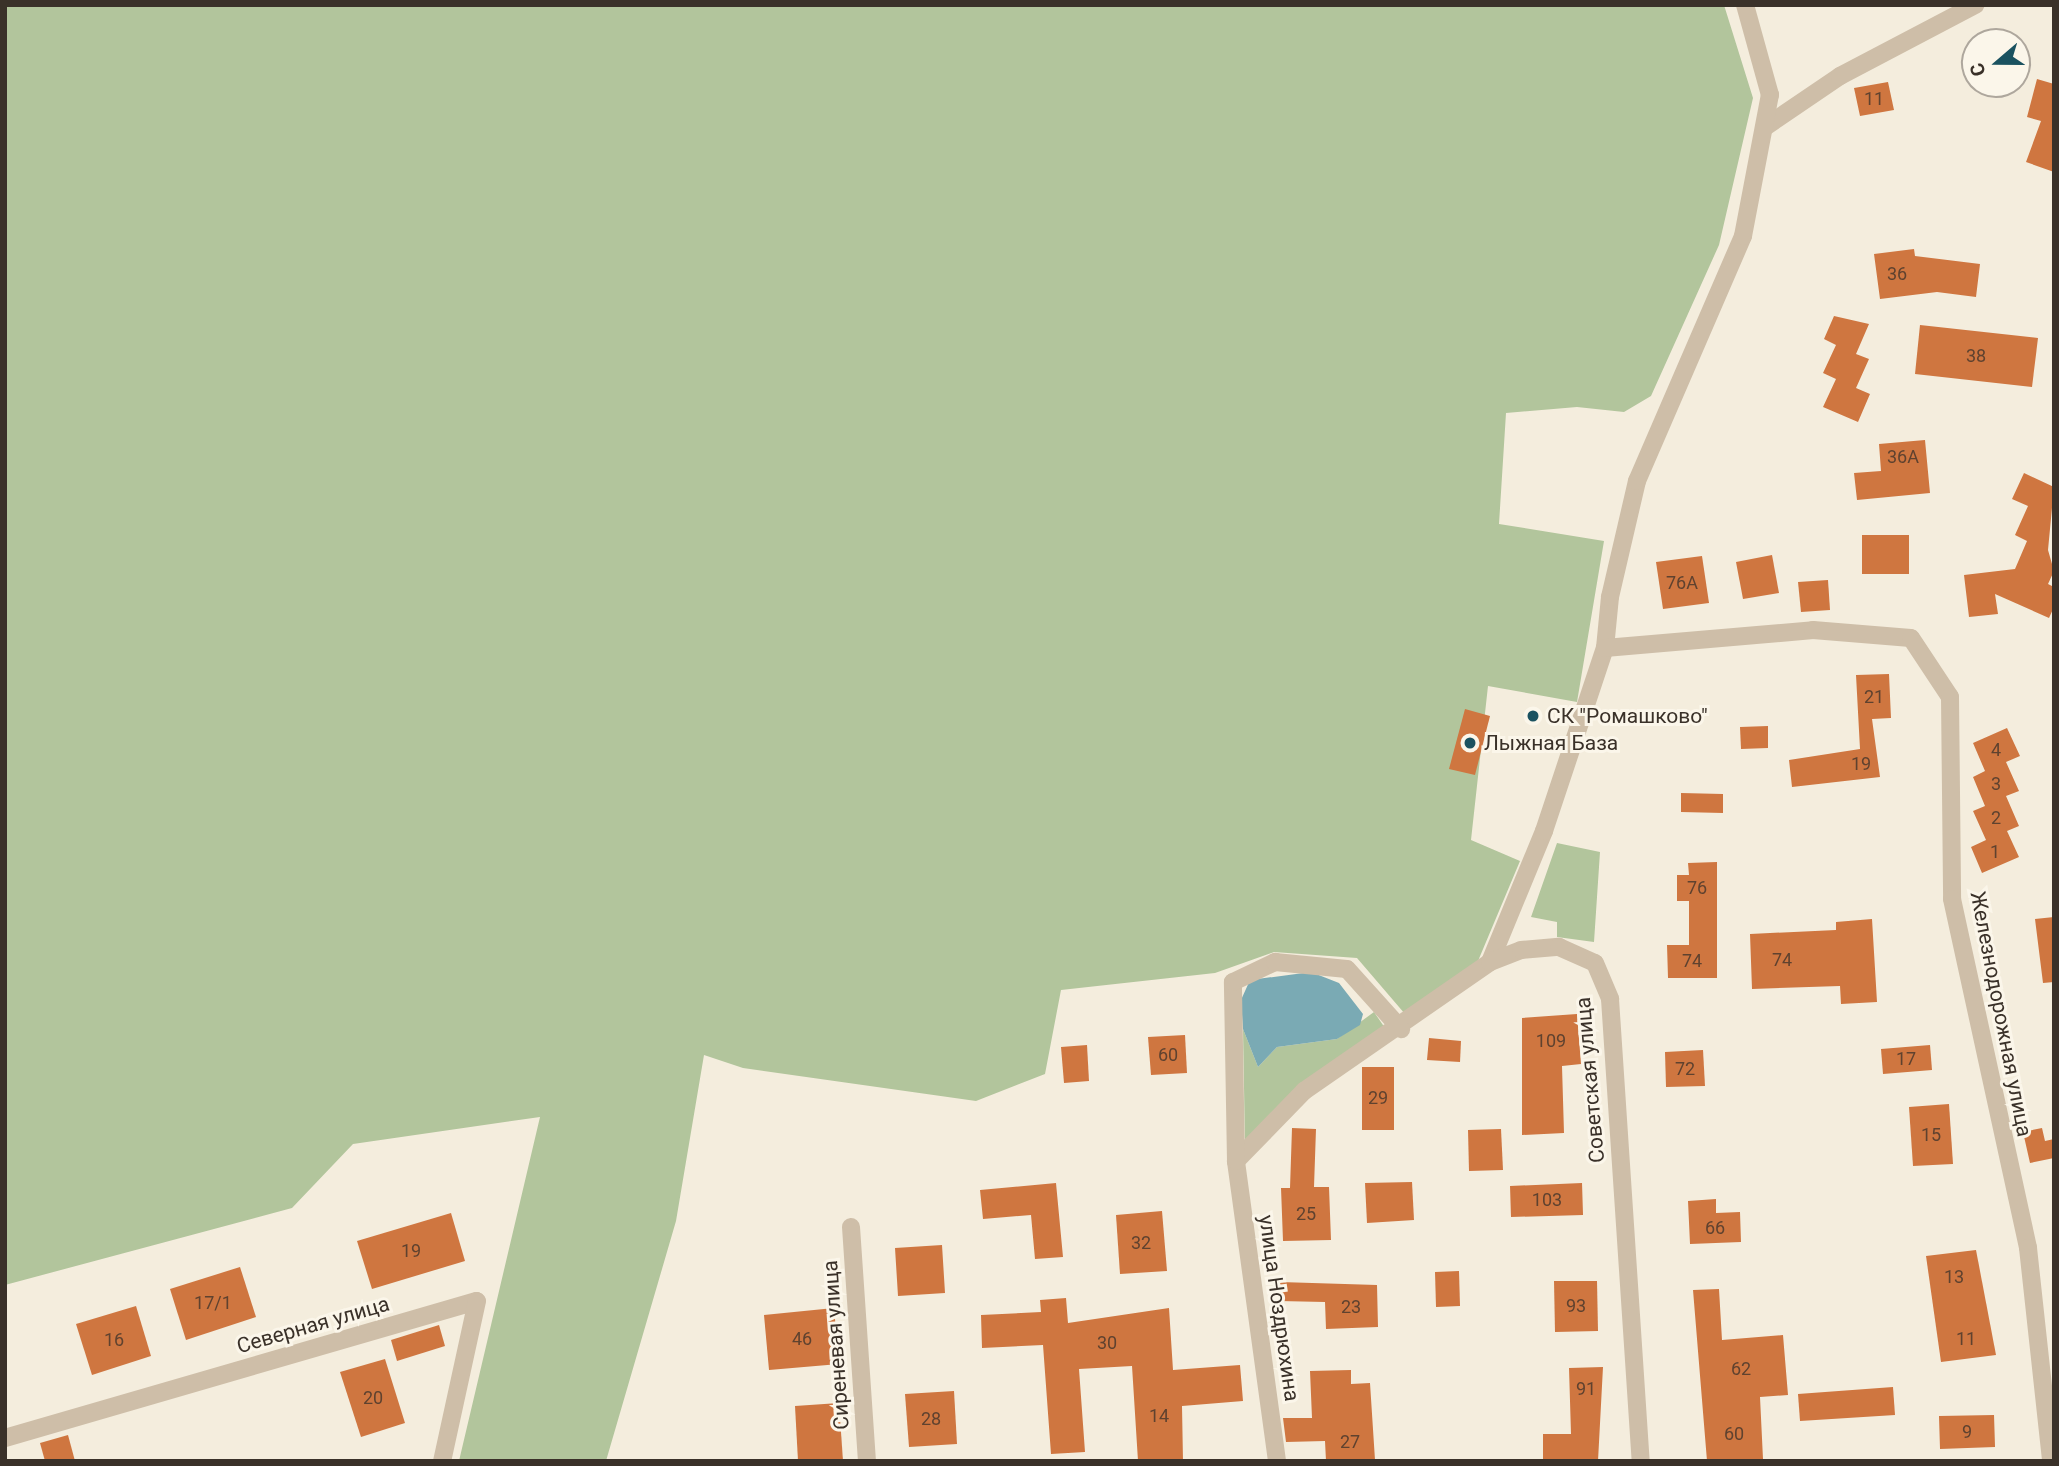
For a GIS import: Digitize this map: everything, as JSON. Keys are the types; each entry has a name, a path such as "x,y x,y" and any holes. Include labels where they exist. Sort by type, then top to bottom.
{"street":[{"path":"1490,961 1544,831 1605,648 1610,597 1637,481 1743,236 1770,95 1745,5"},
{"path":"1765,127 1840,76 1975,5"},
{"name":"Железнодорожная улица","path":"1605,648 1860,630 1911,638 1931,660 1950,697 1952,899 2028,1248 2051,1461"},
{"name":"Советская улица","path":"1236,1161 1304,1091 1401,1029 1490,961 1521,950 1581,952 1595,962 1610,999 1641,1461"},
{"name":"улица Ноздрюхина","path":"1277,1461 1236,1161 1230,1078 1233,982 1275,962 1347,969 1401,1029"},
{"name":"Сиреневая улица","path":"851,1227 867,1461"},
{"name":"Северная улица","path":"5,1438 477,1301 442,1461"}],"green space":[{"path":"5,5 1724,5 1753,98 1719,245 1651,396 1624,412 1577,407 1506,413 1499,524 1604,541 1577,702 1488,686 1471,840 1520,861 1478,961 1405,1014 1357,958 1274,952 1215,973 1061,990 1045,1074 976,1101 743,1068 704,1055 676,1221 606,1461 459,1461 540,1117 353,1144 292,1208 5,1285"},
{"path":"1557,843 1600,852 1594,942 1557,937 1557,922 1531,917"},
{"path":"1374,1012 1385,1028 1245,1146 1243,1029 1258,1067 1277,1047 1337,1039"}],"water":[{"path":"1311,972 1339,983 1363,1014 1360,1025 1337,1039 1277,1047 1258,1067 1243,1029 1241,1000 1250,980"}],"building":[{"path":"2037,79 2054,84 2054,172 2026,162 2041,121 2027,117"},
{"path":"1888,82 1894,110 1860,116 1854,88"},
{"path":"1914,249 1915,256 1980,264 1976,297 1937,292 1880,299 1874,254"},
{"path":"1834,316 1869,324 1856,354 1869,359 1856,388 1870,394 1858,422 1823,407 1836,379 1823,373 1836,345 1824,339"},
{"path":"1920,325 2038,338 2032,387 1915,374"},
{"path":"1925,440 1930,493 1857,500 1854,473 1881,471 1879,444"},
{"path":"2024,473 2054,487 2048,550 2054,571 2048,584 2054,587 2054,607 2049,618 1995,594 1998,614 1969,617 1964,575 2015,569 2027,541 2015,535 2028,506 2012,499"},
{"path":"1862,535 1909,535 1909,574 1862,574"},
{"path":"1772,555 1779,593 1743,599 1736,562"},
{"path":"1702,556 1709,603 1663,609 1656,562"},
{"path":"1828,580 1830,610 1801,612 1798,582"},
{"path":"1889,674 1891,718 1872,719 1880,777 1792,787 1789,760 1860,749 1856,675"},
{"name":"Лыжная База","path":"1465,709 1490,716 1475,775 1449,769"},
{"path":"1768,726 1768,748 1741,749 1740,727"},
{"path":"2007,728 2020,756 2006,762 2019,791 2006,796 2019,826 2007,831 2019,857 1982,873 1971,847 1986,840 1973,811 1985,806 1973,777 1985,771 1973,743"},
{"path":"1681,793 1723,794 1723,813 1681,812"},
{"path":"1717,862 1717,978 1668,978 1667,945 1689,945 1689,901 1677,901 1677,875 1689,875 1688,863"},
{"path":"2054,917 2054,982 2043,983 2035,919"},
{"path":"1872,919 1877,1002 1841,1004 1840,986 1752,989 1750,934 1836,930 1836,922"},
{"path":"1577,1014 1581,1064 1562,1066 1564,1133 1522,1135 1522,1018"},
{"path":"1185,1035 1187,1073 1151,1075 1148,1037"},
{"path":"1429,1038 1461,1041 1460,1062 1427,1060"},
{"path":"1087,1045 1089,1081 1064,1083 1061,1047"},
{"path":"1930,1045 1932,1070 1883,1074 1881,1049"},
{"path":"1703,1050 1705,1086 1666,1087 1665,1052"},
{"path":"1362,1067 1394,1067 1394,1130 1362,1130"},
{"path":"1949,1104 1953,1164 1913,1166 1909,1107"},
{"path":"1292,1128 1316,1129 1314,1187 1329,1187 1331,1240 1283,1241 1281,1188 1290,1188"},
{"path":"2042,1128 2045,1141 2054,1139 2054,1158 2030,1163 2023,1132"},
{"path":"1501,1129 1503,1170 1469,1171 1468,1130"},
{"path":"1412,1182 1414,1220 1367,1223 1365,1183"},
{"path":"1056,1183 1063,1257 1035,1259 1031,1215 983,1219 980,1190"},
{"path":"1582,1183 1583,1215 1511,1217 1510,1186"},
{"path":"1716,1199 1716,1213 1740,1212 1741,1242 1690,1244 1688,1201"},
{"path":"1162,1211 1167,1271 1120,1274 1116,1215"},
{"path":"451,1213 465,1261 372,1289 357,1241"},
{"path":"942,1245 945,1293 898,1296 895,1248"},
{"path":"1976,1250 1996,1355 1941,1362 1926,1256"},
{"path":"240,1267 256,1317 186,1340 170,1289"},
{"path":"1459,1271 1460,1306 1436,1307 1435,1272"},
{"path":"1554,1281 1597,1281 1598,1331 1555,1332"},
{"path":"1280,1282 1377,1285 1378,1327 1326,1329 1325,1302 1279,1301"},
{"path":"1719,1289 1722,1340 1783,1335 1788,1395 1760,1397 1763,1459 1707,1461 1693,1290"},
{"path":"1066,1298 1068,1323 1169,1308 1173,1370 1240,1365 1243,1401 1182,1406 1183,1461 1138,1461 1132,1366 1079,1369 1085,1452 1051,1454 1043,1345 982,1348 981,1315 1041,1312 1040,1300"},
{"path":"136,1306 151,1356 92,1375 76,1324"},
{"path":"834,1308 839,1364 769,1370 764,1315"},
{"path":"439,1325 445,1346 397,1361 391,1340"},
{"path":"385,1359 405,1423 361,1437 340,1372"},
{"path":"1603,1367 1598,1461 1543,1461 1543,1434 1571,1434 1569,1368"},
{"path":"1351,1370 1351,1384 1370,1383 1375,1460 1326,1461 1325,1441 1286,1442 1283,1418 1312,1418 1310,1371"},
{"path":"1893,1387 1895,1415 1800,1421 1798,1394"},
{"path":"954,1391 957,1444 909,1447 905,1394"},
{"path":"839,1403 843,1461 798,1461 795,1406"},
{"path":"1994,1415 1995,1447 1940,1449 1939,1416"},
{"path":"68,1435 75,1461 45,1461 40,1443"}],"place":[{"name":"СК \"Ромашково\"","path":"1533,716"},
{"name":"Лыжная База","path":"1470,743"}]}
